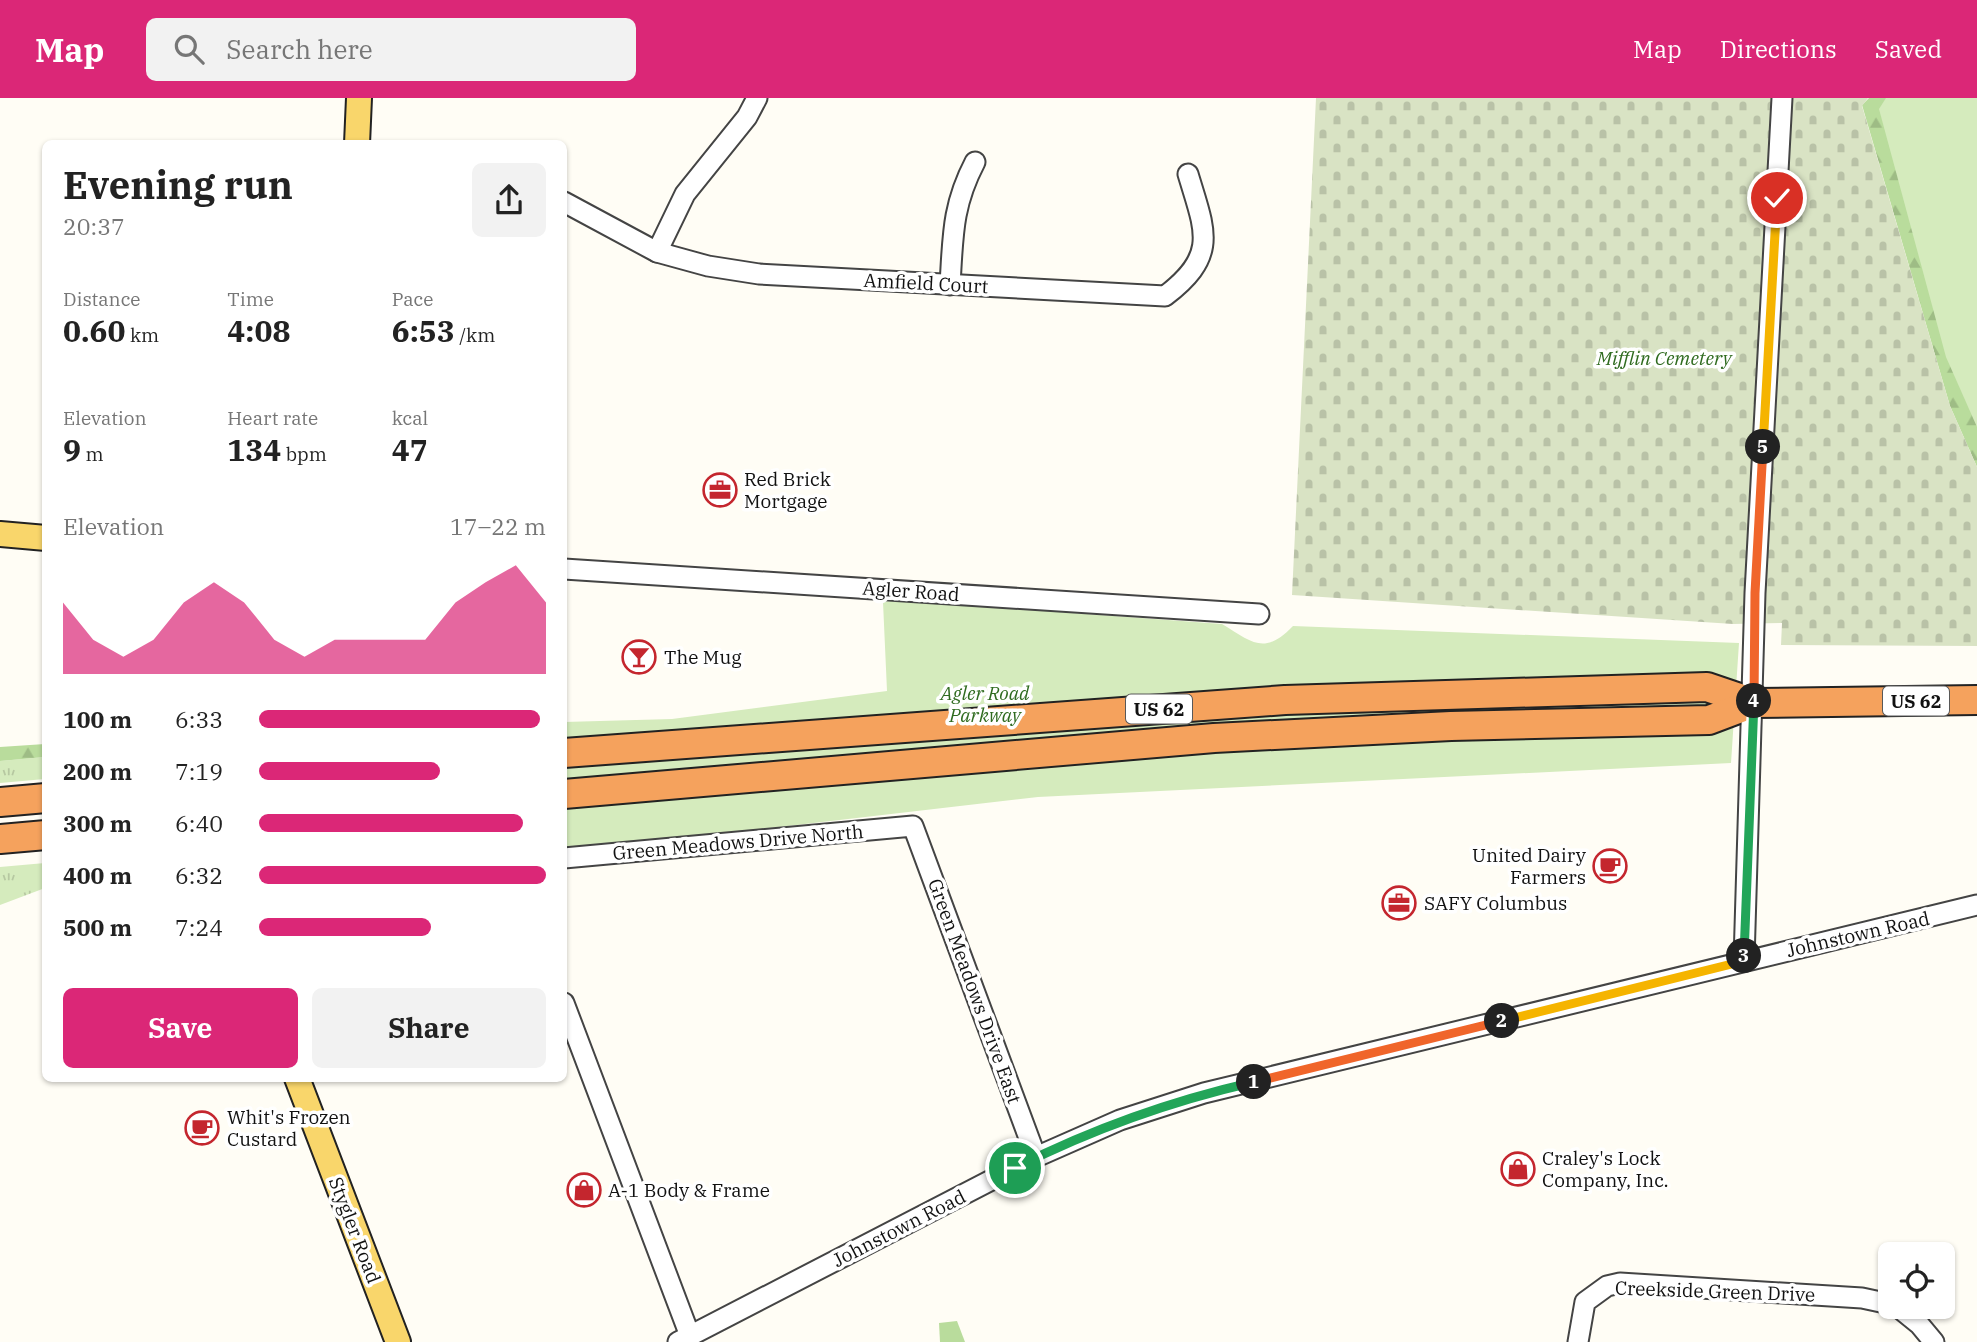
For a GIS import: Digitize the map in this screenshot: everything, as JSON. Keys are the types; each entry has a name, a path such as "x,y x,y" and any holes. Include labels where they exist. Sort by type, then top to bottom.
{"highway":[{"name":"US 62","path":"567,753 1285,700 1707,687 1754,703"},
{"name":"US 62","path":"567,794 1214,738 1426,727 1709,720 1754,703 1977,699"},
{"path":"0,802 42,798"},
{"path":"0,839 42,835"}],"main road":[{"path":"357,140 359,98"},
{"path":"0,534 42,538"},
{"name":"Stygler Road","path":"300,1082 398,1342"}],"street":[{"path":"657,252 685,194 747,117 757,98"},
{"path":"1744,961 1754,703 1755,593 1782,98"},
{"path":"950,285 954,223 960,190 975,162"},
{"name":"Amfield Court","path":"567,204 657,252 708,266 760,274 1165,296 1191,276 1203,250 1202,221 1188,174"},
{"name":"Agler Road","path":"567,569 1259,614"},
{"name":"Green Meadows Drive North","path":"567,858 913,826"},
{"name":"Green Meadows Drive East","path":"913,826 1036,1157"},
{"name":"Johnstown Road","path":"684,1339 1036,1157 1120,1120 1204,1093 1977,905"},
{"path":"567,1011 684,1339"},
{"name":"Creekside Green Drive","path":"1578,1342 1585,1302 1607,1286 1620,1283 1861,1298 1878,1302"},
{"path":"1913,1319 1934,1342"}],"green space":[{"name":"Mifflin Cemetery","path":"1316,98 1868,98 1862,106 1950,406 1977,467 1977,646 1781,645 1782,623 1733,624 1292,595"},
{"path":"1869,98 1977,98 1977,467 1950,406 1862,105"},
{"path":"1886,98 1977,98 1977,427 1946,357 1879,109"},
{"name":"Agler Road Parkway","path":"899,600 1222,624 1258,643 1274,641 1293,626 1739,643 1731,763 1038,797 567,852 567,722 672,719 887,691 883,602"},
{"path":"42,744 42,757 0,761 0,747"},
{"path":"42,757 42,779 0,783 0,761"},
{"path":"42,863 42,889 0,905 0,867"},
{"path":"957,1321 965,1342 940,1342 939,1323"}],"place":[{"name":"Red Brick Mortgage","path":"720,490"},
{"name":"The Mug","path":"639,657"},
{"name":"United Dairy Farmers","path":"1610,866"},
{"name":"SAFY Columbus","path":"1399,903"},
{"name":"Whit's Frozen Custard","path":"202,1128"},
{"name":"Craley's Lock Company, Inc.","path":"1518,1169"},
{"name":"A-1 Body & Frame","path":"584,1190"}],"route":[{"path":"1015,1168 1120,1120 1186,1098 1744,961 1754,703 1755,593 1777,198"}]}
